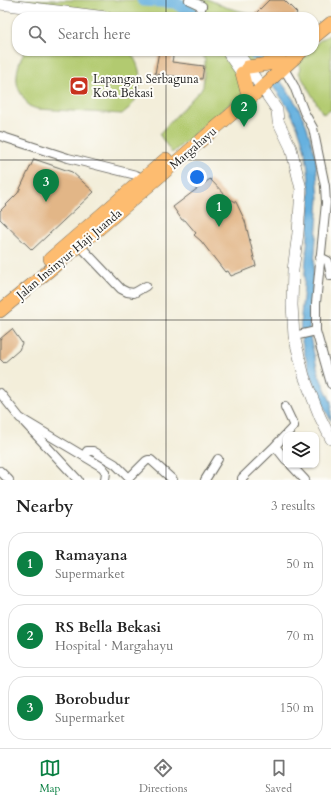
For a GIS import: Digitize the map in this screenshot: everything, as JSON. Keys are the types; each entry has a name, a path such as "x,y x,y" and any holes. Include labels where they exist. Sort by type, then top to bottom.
{"main road":[{"path":"319,33 331,23"},
{"path":"283,65 291,56"},
{"path":"258,91 245,70 283,65 295,56"},
{"name":"Jalan Insinyur Haji Juanda","path":"0,302 45,268 134,193 231,103 258,91 283,65"},
{"name":"Jalan Insinyur Haji Juanda","path":"0,312 45,268"}],"street":[{"path":"190,0 202,6 200,12"},
{"path":"0,4 65,12"},
{"path":"230,56 245,70"},
{"path":"239,56 245,70"},
{"path":"283,65 294,86 304,112 314,128 328,184 316,303 316,331 331,384"},
{"path":"258,91 272,115 278,121 291,148 301,189 293,277 292,305 294,336 304,376 320,417 331,439"},
{"path":"0,136 68,158 136,175 145,183"},
{"path":"84,250 124,291 134,293 146,286"},
{"path":"320,257 328,261 331,276"},
{"path":"294,336 316,331"},
{"path":"0,393 20,418 78,480"},
{"path":"242,480 242,478 294,426 294,423 284,407"},
{"path":"20,418 102,467 106,472 105,480"},
{"path":"275,446 283,456"},
{"path":"84,456 87,451 93,450 115,464 129,478 146,461 150,460 173,480"},
{"path":"205,480 218,459"},
{"path":"294,468 305,480"},
{"path":"0,470 9,480"}],"green space":[{"path":"0,0 210,0 225,7 244,12 75,12"},
{"path":"331,34 331,110 323,114 299,73 301,68 297,62 305,56 319,56 319,41"},
{"name":"Lapangan Serbaguna Kota Bekasi","path":"22,56 132,56 139,71 140,85 131,106 122,114 37,109 29,106 18,86 17,75"},
{"path":"203,56 289,56 282,62 248,67 247,92 231,103 172,153 159,134 203,87 205,60"}],"water":[{"path":"278,77 297,105 306,124 316,158 319,199 309,333 319,375 331,402 331,421 313,379 305,356 301,335 301,318 309,223 309,180 307,159 302,139 294,119 283,100 270,83"}],"building":[{"path":"269,0 284,0 296,12 257,12"},
{"path":"158,56 173,56 172,62 204,66 202,79 155,74"},
{"path":"34,159 72,172 94,192 32,250 0,219 0,211 18,193"},
{"path":"210,179 228,198 236,202 245,221 256,266 231,276 228,271 225,272 201,241 194,235 196,233 185,220 182,220 173,207"},
{"path":"12,329 22,343 19,350 4,363 0,359 0,339"}],"waterway":[{"path":"143,0 175,2 190,12"}],"place":[{"name":"Lapangan Serbaguna Kota Bekasi","path":"79,86"},
{"name":"RS Bella Bekasi","path":"244,127"},
{"name":"Borobudur","path":"46,202"},
{"name":"Ramayana","path":"219,227"}]}
